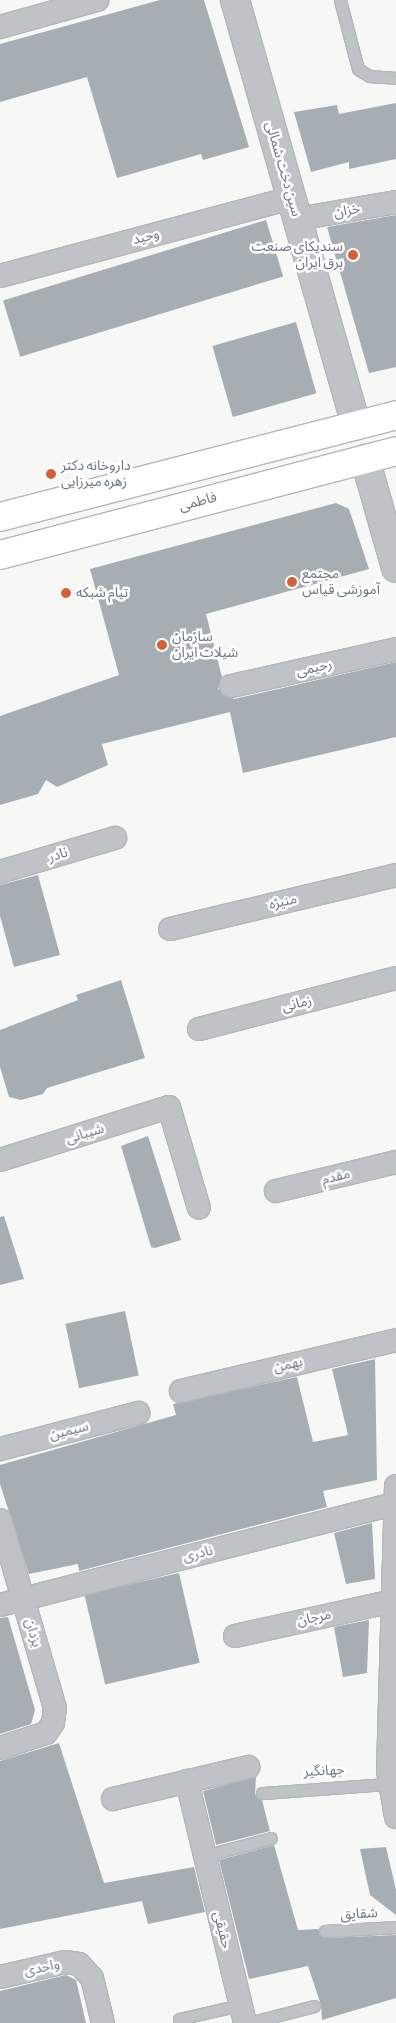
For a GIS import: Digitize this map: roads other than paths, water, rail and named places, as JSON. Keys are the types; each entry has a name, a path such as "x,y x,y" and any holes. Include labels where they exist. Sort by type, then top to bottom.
{"main road":[{"path":"0,517 396,415"},
{"path":"356,425 365,459"},
{"name":"فاطمی","path":"0,555 396,451"}],"street":[{"path":"0,26 97,0"},
{"name":"سین دخت شمالی","path":"234,0 356,425"},
{"name":"خزان","path":"294,209 396,202"},
{"name":"وحید","path":"0,276 294,209"},
{"path":"365,459 396,568"},
{"name":"رحیمی","path":"231,686 396,649"},
{"name":"نادر","path":"0,872 115,838"},
{"name":"منیژه","path":"170,930 396,875"},
{"name":"زمانی","path":"199,1029 396,978"},
{"name":"شیبانی","path":"0,1160 169,1107 199,1208"},
{"name":"مقدم","path":"276,1191 396,1162"},
{"name":"بهمن","path":"181,1390 396,1340"},
{"name":"سیمین","path":"0,1449 138,1414"},
{"path":"396,1486 388,1784 396,1817"},
{"name":"نادری","path":"0,1605 396,1503"},
{"name":"یزدان","path":"0,1520 55,1708 50,1728 34,1738 0,1748"},
{"name":"مرجان","path":"235,1636 393,1601"},
{"path":"113,1799 248,1767"},
{"name":"حقیقی","path":"187,1781 244,2017"},
{"name":"واحدی","path":"0,1977 65,1962 79,1964 92,1978 103,2023"}],"lane":[{"path":"340,0 358,69 369,76 396,78"},
{"name":"جهانگیر","path":"262,1793 388,1784"},
{"path":"204,1856 271,1838"},
{"name":"شقایق","path":"324,1931 396,1927"},
{"path":"179,2019 244,2017 314,2006"}],"place":[{"name":"سندیکای صنعت برق ایران","path":"353,255"},
{"name":"داروخانه دکتر زهره میرزایی","path":"51,474"},
{"name":"مجتمع آموزشی قیاس","path":"292,582"},
{"name":"تیام شبکه","path":"66,593"},
{"name":"سازمان شیلات ایران","path":"162,645"}]}
